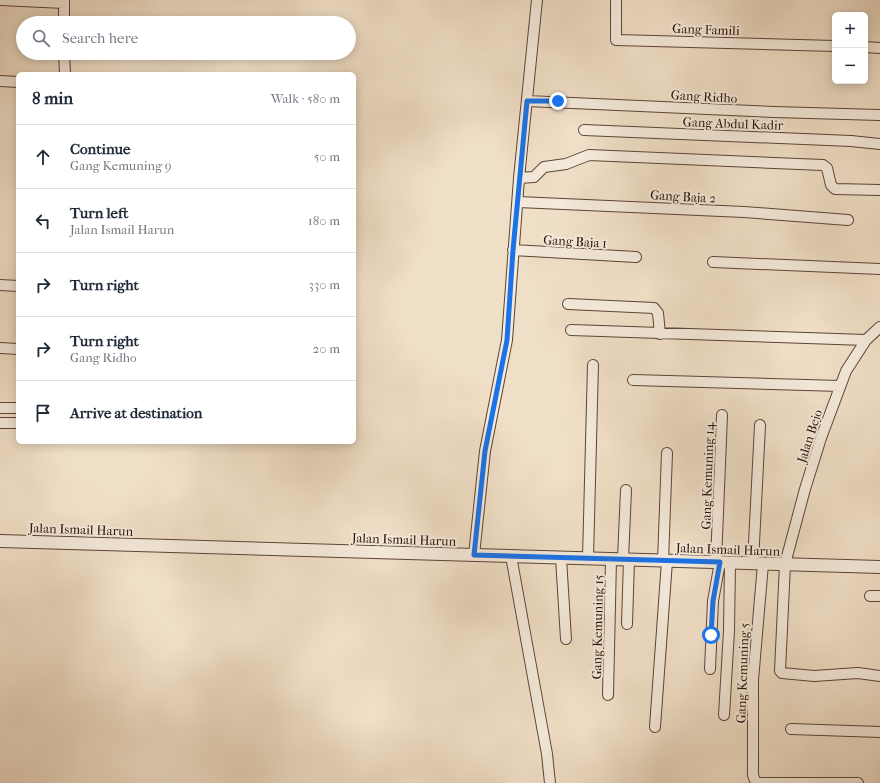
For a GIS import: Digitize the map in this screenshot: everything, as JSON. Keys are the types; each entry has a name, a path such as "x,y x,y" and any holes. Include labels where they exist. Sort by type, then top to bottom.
{"street":[{"path":"0,0 64,1 64,16"},
{"path":"474,555 485,451 507,340 518,202 527,178 527,101 537,0"},
{"name":"Gang Famili","path":"616,0 616,40 832,46"},
{"path":"868,47 880,48"},
{"path":"64,60 65,72"},
{"path":"0,81 16,82"},
{"name":"Gang Ridho","path":"527,101 774,112 880,115"},
{"name":"Gang Abdul Kadir","path":"584,130 851,141 880,144"},
{"path":"527,178 544,167 566,164 589,154 823,165 827,168 831,185 835,189 880,190"},
{"name":"Gang Baja 2","path":"518,202 744,212 848,220"},
{"name":"Gang Baja 1","path":"513,250 636,257"},
{"path":"713,262 880,269"},
{"path":"0,285 16,286"},
{"path":"568,304 654,308 658,313 660,334"},
{"name":"Jalan Bejo","path":"880,327 866,340 846,371 821,438 785,564 780,671 782,673 814,676 858,673 880,676"},
{"path":"571,330 866,340"},
{"path":"0,348 16,349"},
{"path":"588,558 593,365"},
{"path":"633,380 840,386"},
{"path":"0,408 16,408"},
{"name":"Gang Kemuning 14","path":"722,415 722,562"},
{"path":"0,423 16,423"},
{"name":"Gang Kemuning 5","path":"756,783 753,775 753,680 758,563 760,425"},
{"path":"655,727 665,561 667,453"},
{"path":"626,490 621,559 627,624"},
{"name":"Jalan Ismail Harun","path":"0,541 880,567"},
{"path":"511,556 550,783"},
{"path":"561,558 566,639"},
{"name":"Gang Kemuning 15","path":"608,695 621,559"},
{"path":"710,669 713,601 722,562"},
{"path":"722,562 729,631 724,715"},
{"path":"791,729 880,732"},
{"path":"756,783 858,783"}],"route":[{"path":"558,101 527,101 513,250 510,318 485,451 474,555 720,562 712,609 713,620 711,635"}]}
